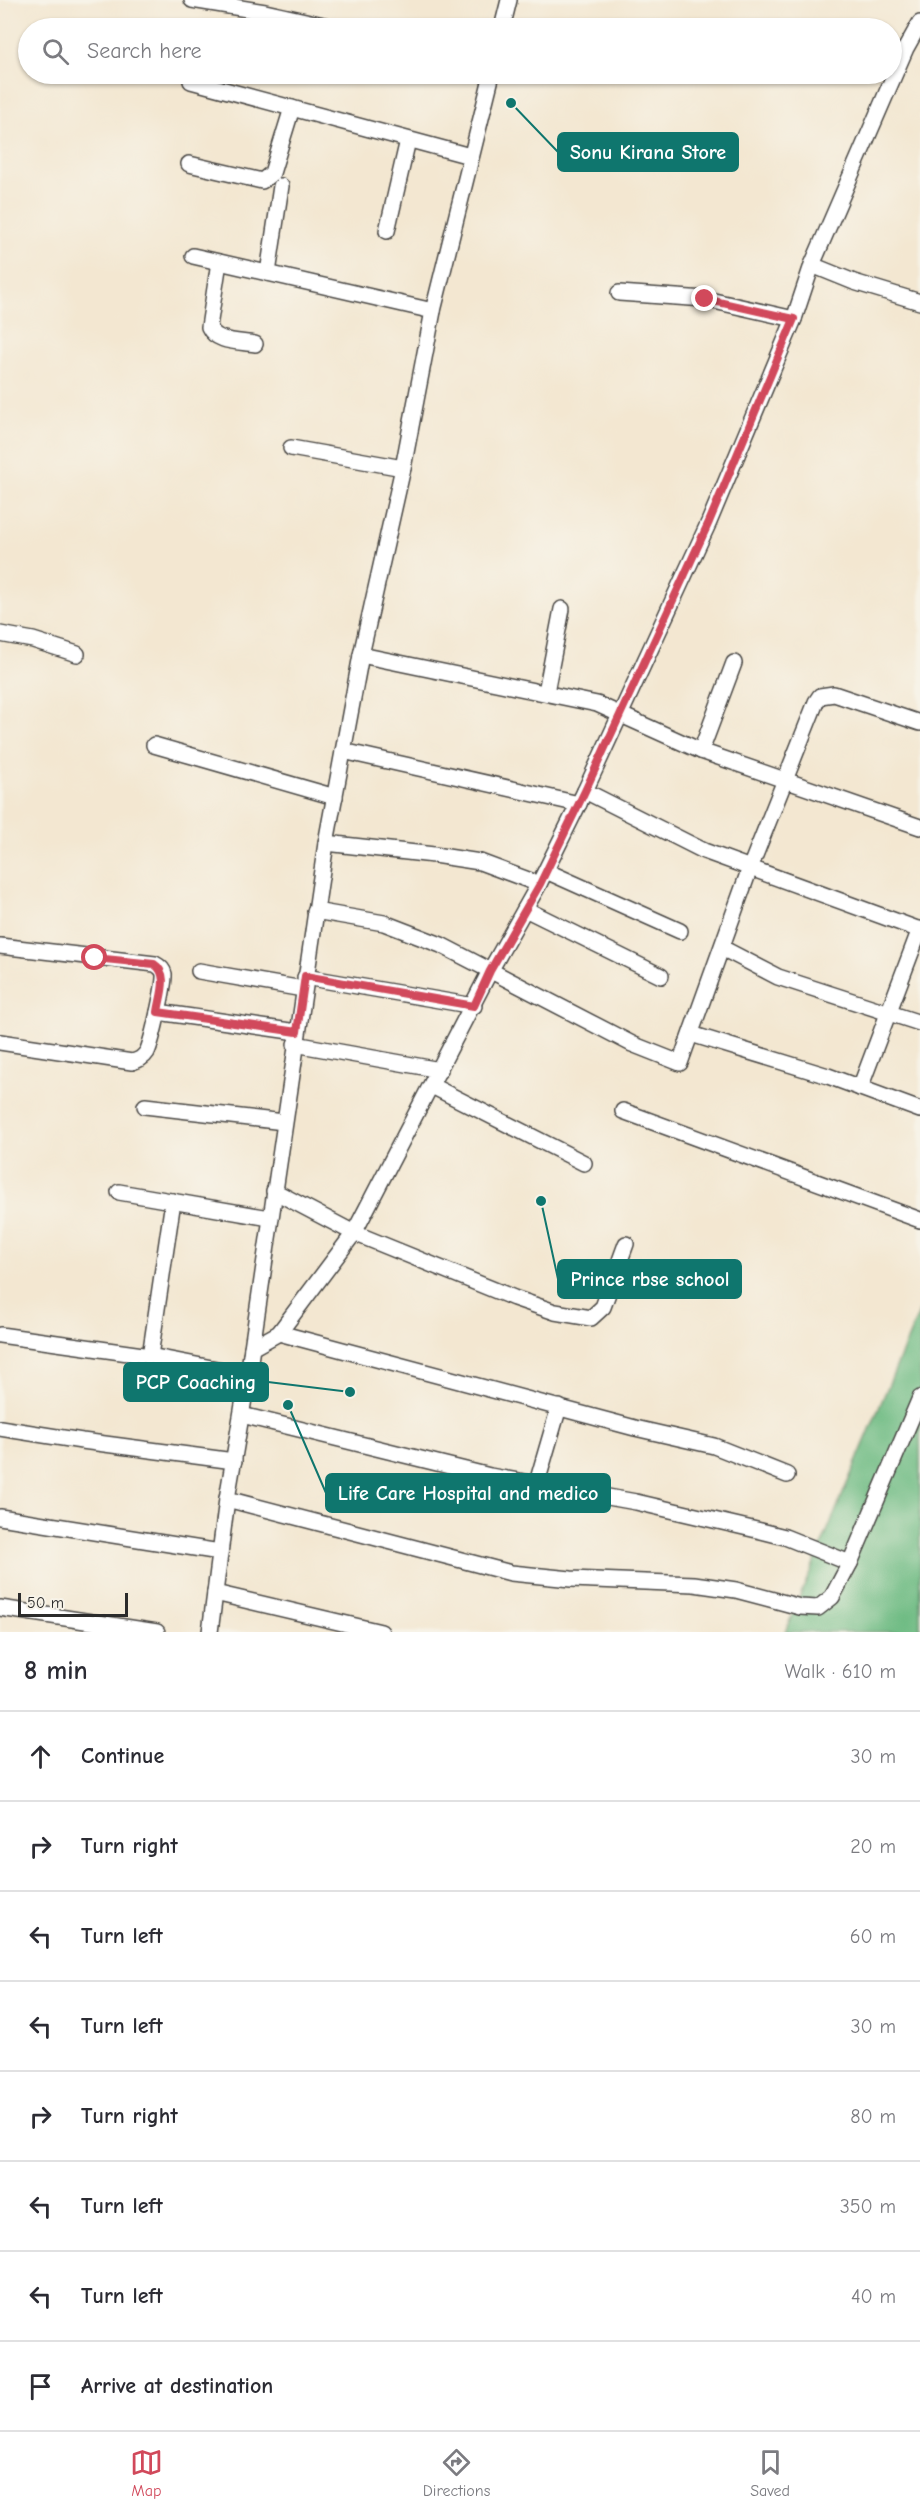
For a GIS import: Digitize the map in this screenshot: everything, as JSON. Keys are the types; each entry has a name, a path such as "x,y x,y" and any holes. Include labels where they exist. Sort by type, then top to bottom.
{"street":[{"path":"192,0 292,18"},
{"path":"504,18 509,0"},
{"path":"902,57 920,23"},
{"path":"202,84 470,156"},
{"path":"210,1632 227,1499 242,1415 304,983 334,797 361,655 403,468 433,311 489,84"},
{"path":"252,1348 279,1333 354,1233 474,1006 490,971 543,878 709,522 794,319 812,265 890,84"},
{"path":"189,164 261,180 268,178 272,173 292,108"},
{"path":"387,231 408,140"},
{"path":"267,273 281,186"},
{"path":"193,256 433,311"},
{"path":"219,262 208,327 218,338 255,344"},
{"path":"812,265 862,285 920,302"},
{"path":"619,292 705,299 794,319"},
{"path":"291,448 403,468"},
{"path":"546,692 562,609"},
{"path":"0,634 33,640 77,654"},
{"path":"361,655 597,704 701,751 920,827"},
{"path":"701,751 734,663"},
{"path":"315,911 384,923 458,952 490,971 632,1044 681,1063 750,868 820,696 834,694 920,723"},
{"path":"154,745 334,797"},
{"path":"343,752 582,797 686,843 750,868 920,929 860,1088"},
{"path":"326,843 480,862 543,878 680,931"},
{"path":"525,909 661,976"},
{"path":"0,946 154,964 161,968 164,975 158,1012 147,1051 141,1059 132,1062 0,1042"},
{"path":"722,948 778,977 920,1023"},
{"path":"198,971 474,1006"},
{"path":"158,1012 296,1038 440,1070"},
{"path":"691,1034 793,1064 920,1110"},
{"path":"432,1086 584,1163"},
{"path":"145,1106 284,1122"},
{"path":"623,1111 920,1220"},
{"path":"274,1191 354,1233 514,1298 555,1312 591,1318 603,1307 626,1244"},
{"path":"118,1192 270,1218"},
{"path":"150,1356 173,1201"},
{"path":"279,1333 714,1446 787,1475"},
{"path":"0,1335 150,1356 248,1375"},
{"path":"227,1499 511,1573 572,1579 702,1585 818,1608 832,1597 850,1563 920,1398"},
{"path":"536,1486 559,1407"},
{"path":"242,1415 490,1476 636,1502 762,1531 850,1563"},
{"path":"0,1428 234,1461"},
{"path":"0,1517 220,1552"},
{"path":"215,1593 381,1632"},
{"path":"0,1608 157,1632"}],"green space":[{"path":"920,1310 920,1632 785,1632"}],"place":[{"name":"Sonu Kirana Store","path":"511,103"},
{"name":"Prince rbse school","path":"541,1201"},
{"name":"PCP Coaching","path":"350,1392"},
{"name":"Life Care Hospital and medico","path":"288,1405"}],"route":[{"path":"95,958 154,964 161,968 164,975 158,1012 297,1032 305,976 474,1006 490,971 540,884 585,791 709,522 794,319 705,299"}]}
